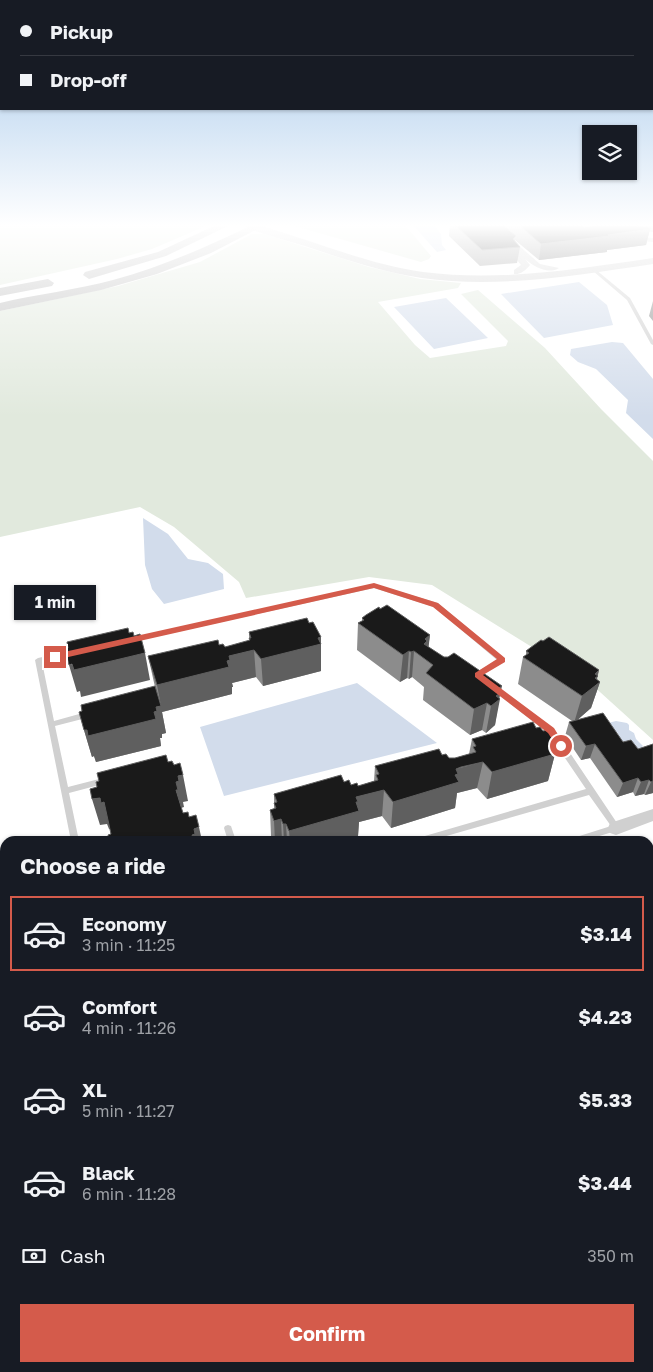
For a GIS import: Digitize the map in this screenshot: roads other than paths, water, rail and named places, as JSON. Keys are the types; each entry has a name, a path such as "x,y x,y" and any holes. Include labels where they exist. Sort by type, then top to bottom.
{"main road":[{"path":"0,292 16,289"},
{"path":"0,307 91,289"}],"street":[{"path":"616,828 653,815"}],"lane":[{"path":"617,289 629,299 653,344"},
{"path":"121,642 374,586 436,605 502,660 477,675 551,731 616,828 590,836"},
{"path":"74,836 38,660 84,650"},
{"path":"51,724 96,712"},
{"path":"65,791 111,779"},
{"path":"435,836 591,791"},
{"path":"228,828 230,836"}],"water":[{"path":"533,289 588,289 607,305 613,325 544,338 501,294"},
{"path":"446,298 488,338 434,349 394,307"},
{"path":"612,342 623,343 653,379 653,439 626,413 628,400 596,369 578,362 570,355 571,349"},
{"path":"143,518 168,534 188,559 208,563 223,574 224,589 164,604 152,589 145,565"},
{"path":"357,683 437,743 224,796 200,727"},
{"path":"616,721 629,725 629,730 634,733 636,739 643,746 640,751 619,739 618,733 611,730 608,723"}]}
